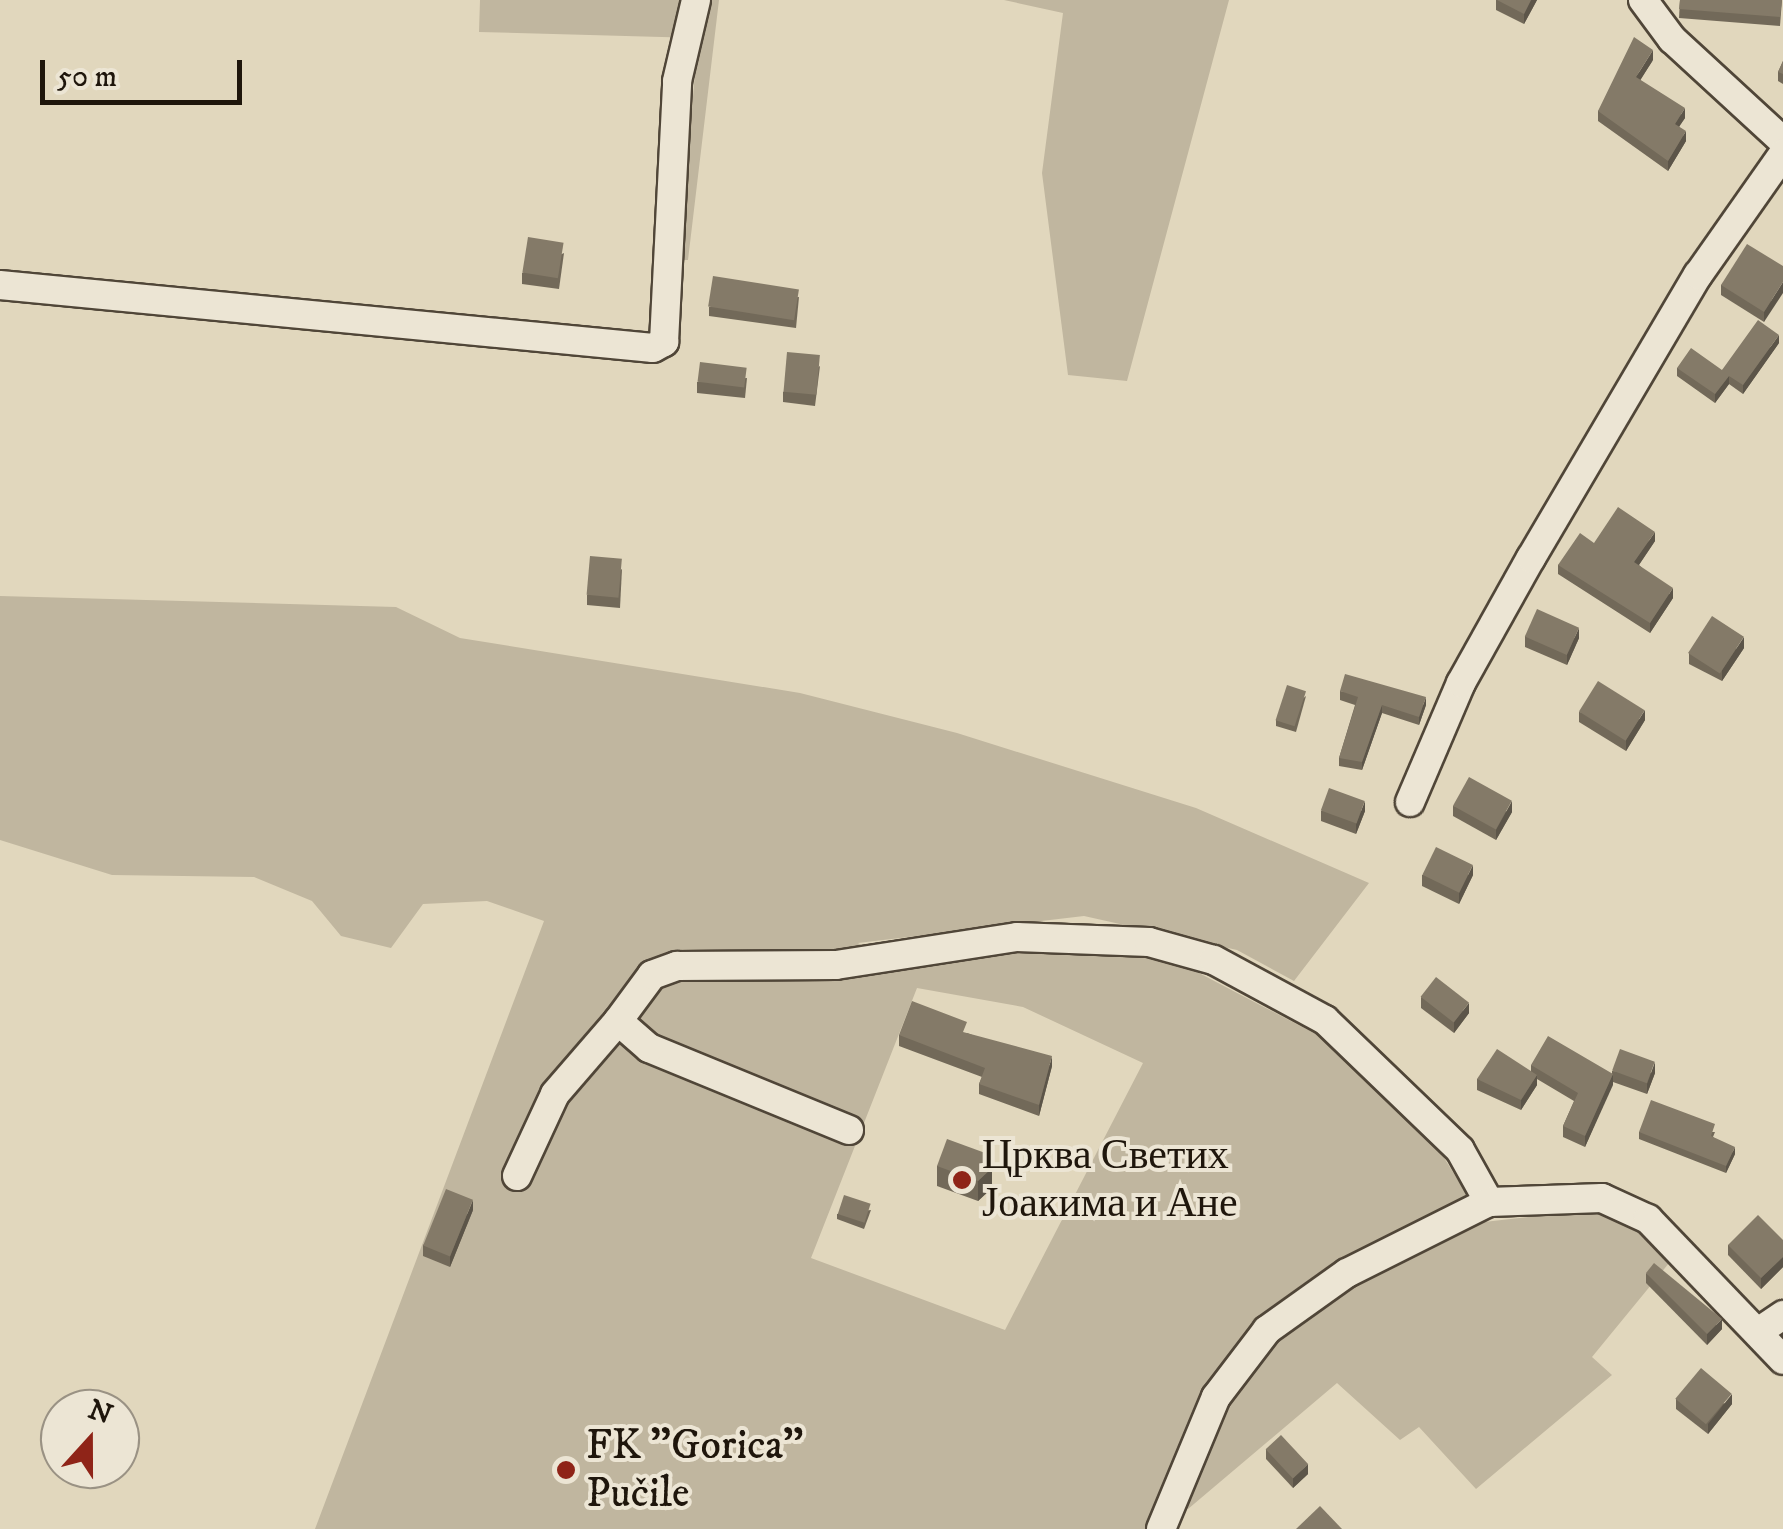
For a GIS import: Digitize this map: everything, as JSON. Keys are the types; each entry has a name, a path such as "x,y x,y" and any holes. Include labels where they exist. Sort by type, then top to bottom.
{"street":[{"path":"0,285 653,348 664,342 677,80 696,0"},
{"path":"1643,0 1672,39 1783,141"},
{"path":"1410,802 1531,558 1698,275 1783,154"},
{"path":"517,1176 555,1094 652,976 677,966 836,965 1017,936 1149,942 1214,960 1325,1020 1460,1150 1488,1202"},
{"path":"618,1021 648,1048 849,1130"},
{"path":"1161,1529 1216,1397 1268,1330 1347,1272 1488,1202 1602,1198 1648,1219 1772,1323 1783,1360"}],"shaded area":[{"path":"480,0 719,0 688,260 679,260 698,38 479,32"},
{"path":"1004,0 1229,0 1127,381 1068,375 1042,173 1063,13"},
{"path":"0,596 396,607 460,638 800,693 957,733 1196,808 1369,883 1294,981 1237,950 1084,916 858,943 904,969 993,950 1087,948 1180,963 1329,1041 1428,1132 1484,1222 1589,1210 1636,1227 1674,1257 1592,1357 1612,1375 1476,1489 1419,1427 1400,1440 1337,1383 1188,1509 1172,1495 1148,1529 315,1529 544,921 487,901 423,904 391,948 341,936 312,901 254,877 112,875 0,840","holes":["917,988 1023,1007 1143,1063 1005,1330 811,1258"]}],"building":[{"path":"1497,0 1531,0 1524,14"},
{"path":"1680,0 1782,0 1780,17 1679,9"},
{"path":"1634,37 1653,50 1636,77 1685,108 1675,124 1686,131 1668,161 1598,111"},
{"path":"528,237 564,243 558,278 522,273"},
{"path":"1747,244 1783,266 1783,282 1764,312 1721,285"},
{"path":"713,276 799,290 794,320 708,307"},
{"path":"1758,320 1779,335 1743,385 1729,376 1715,394 1677,368 1691,348 1722,370"},
{"path":"787,352 820,355 816,395 784,392"},
{"path":"700,362 747,368 744,388 698,382"},
{"path":"1618,507 1655,532 1634,562 1673,588 1650,623 1558,565 1580,533 1594,543"},
{"path":"590,556 622,559 618,598 587,595"},
{"path":"1537,609 1579,628 1567,655 1525,636"},
{"path":"1712,616 1744,637 1720,674 1688,653"},
{"path":"1345,674 1426,697 1419,717 1382,705 1362,762 1339,758 1358,697 1340,691"},
{"path":"1598,681 1645,710 1626,741 1579,712"},
{"path":"1287,685 1306,691 1295,726 1276,720"},
{"path":"1469,777 1512,801 1496,830 1453,806"},
{"path":"1329,788 1365,801 1356,824 1321,811"},
{"path":"1436,847 1473,865 1459,893 1422,875"},
{"path":"1436,977 1469,1003 1454,1023 1421,997"},
{"path":"912,1001 967,1022 963,1032 1052,1056 1039,1105 979,1084 985,1068 899,1035"},
{"path":"1548,1036 1613,1074 1585,1136 1563,1126 1578,1093 1531,1065"},
{"path":"1497,1049 1537,1075 1521,1100 1477,1079"},
{"path":"1620,1049 1655,1062 1647,1083 1612,1071"},
{"path":"1651,1100 1715,1124 1711,1136 1735,1147 1726,1166 1639,1132"},
{"path":"947,1139 988,1154 992,1168 978,1181 937,1166"},
{"path":"446,1189 473,1200 450,1256 423,1246"},
{"path":"844,1195 871,1204 864,1223 838,1214"},
{"path":"1758,1215 1783,1240 1783,1257 1761,1278 1728,1245"},
{"path":"1654,1263 1722,1319 1707,1334 1646,1273"},
{"path":"1701,1368 1732,1394 1706,1424 1675,1399"},
{"path":"1281,1435 1308,1464 1293,1479 1266,1449"},
{"path":"1320,1506 1342,1529 1296,1529"}],"place":[{"name":"Црква Светих Јоакима и Ане","path":"962,1180"},
{"name":"FK \"Gorica\" Pučile","path":"566,1470"}]}
